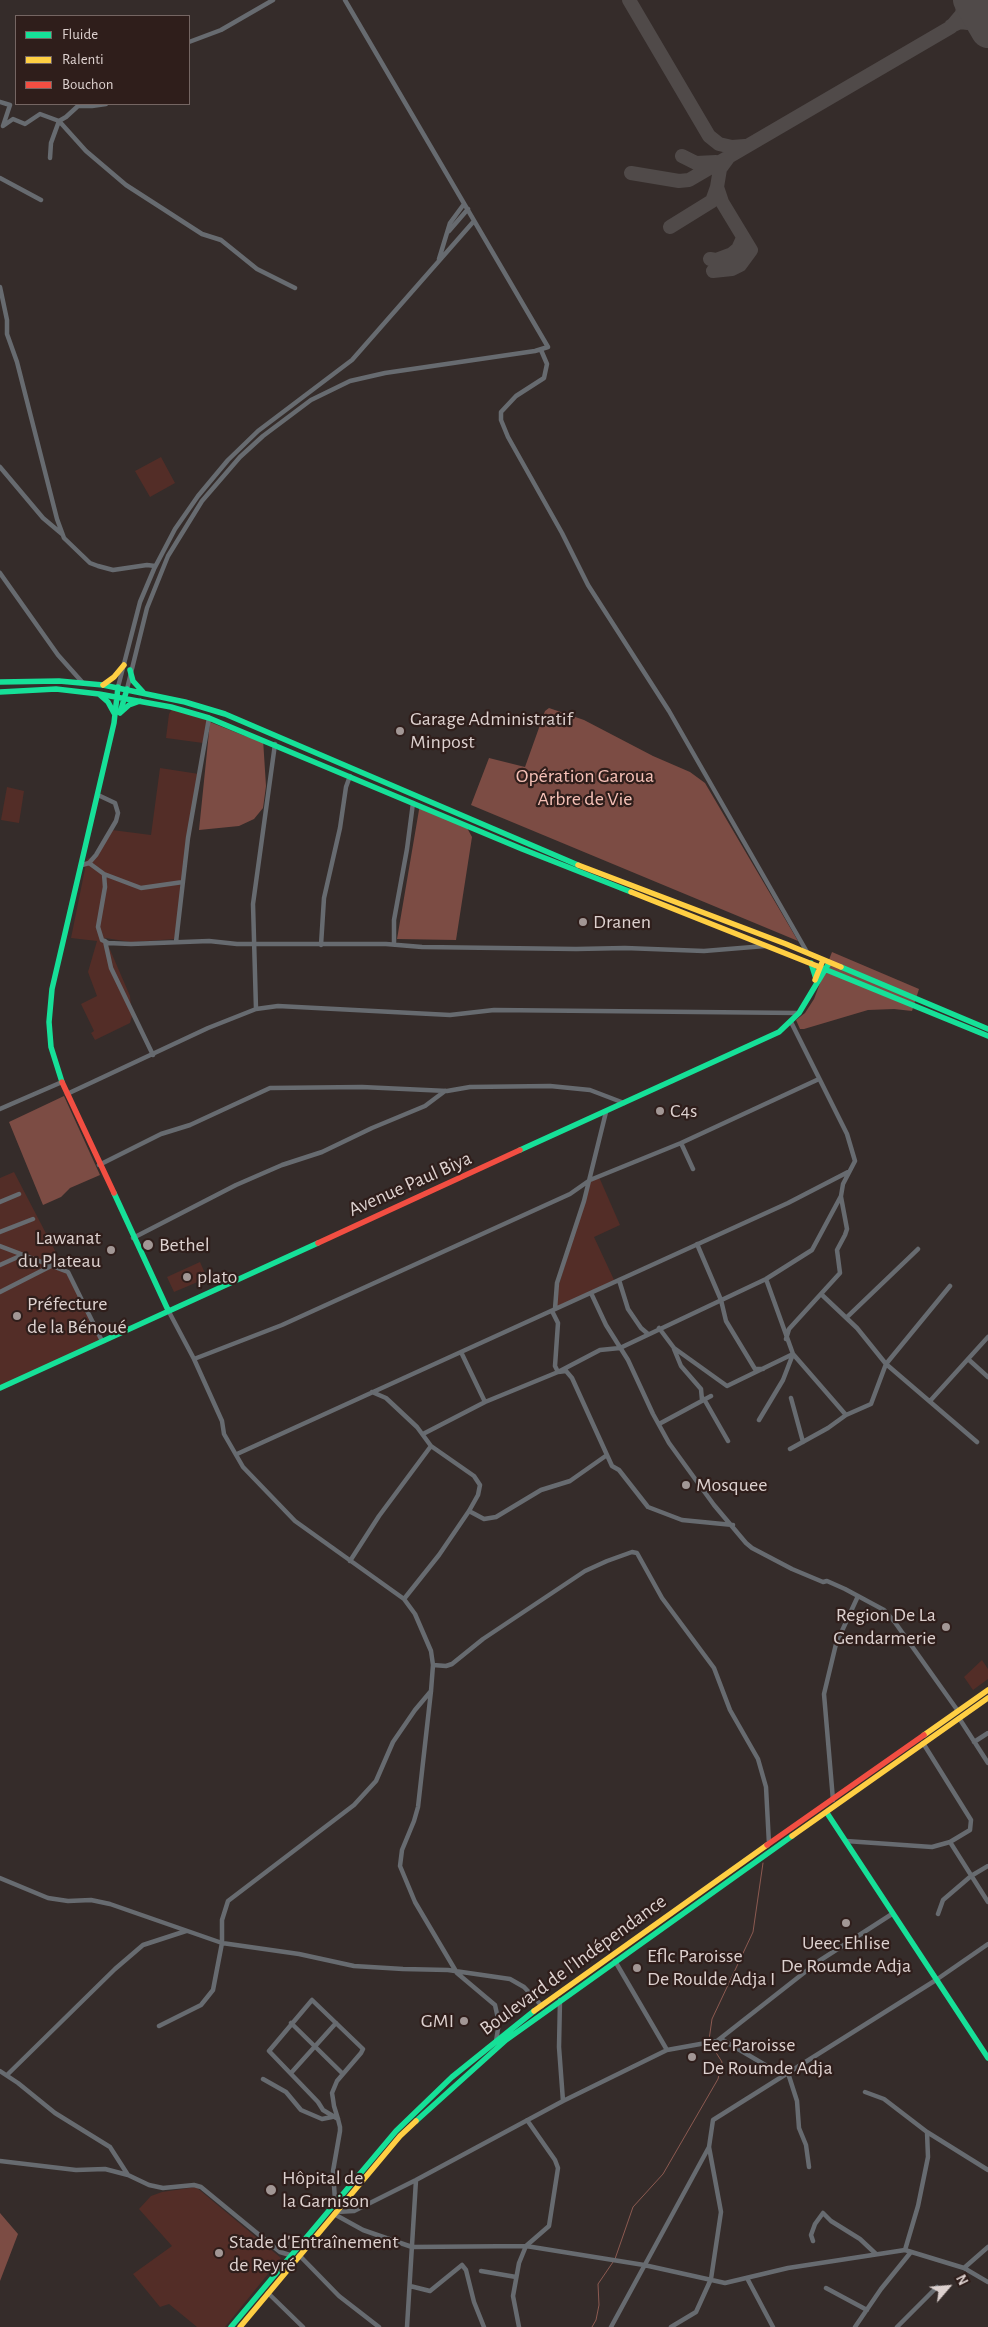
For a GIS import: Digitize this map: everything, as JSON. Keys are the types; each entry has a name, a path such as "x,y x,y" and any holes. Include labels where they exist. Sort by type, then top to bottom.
{"main road":[{"path":"103,685 114,677 124,665"},
{"path":"130,670 135,684 144,693"},
{"path":"0,682 103,685 144,693 225,714 567,861 826,961 988,1028"},
{"path":"117,713 116,696 118,688"},
{"path":"0,692 56,689 116,696 140,700 209,718 608,884 811,963 988,1036"},
{"path":"127,689 114,723 52,989 49,1022 51,1047 62,1082 168,1310"},
{"path":"99,694 117,713"},
{"path":"117,713 140,700"},
{"path":"823,968 826,961"},
{"path":"811,963 816,979"},
{"name":"Avenue Paul Biya","path":"814,987 816,979 823,968"},
{"name":"Avenue Paul Biya","path":"0,1388 779,1032 799,1013 823,968"},
{"name":"Boulevard de l'Indépendance","path":"231,2327 335,2200 396,2131 452,2077 496,2041 638,1935 988,1690"},
{"name":"Boulevard de l'Indépendance","path":"240,2327 400,2136 455,2084 506,2040 988,1698"},
{"path":"827,1813 988,2058"}],"street":[{"path":"190,42 226,27 273,0"},
{"path":"127,689 130,670 147,608 168,556 202,502 240,457 288,416 327,391 375,375 541,350 548,347 346,0"},
{"path":"0,102 10,105 4,126 13,119 25,124 40,114 58,121 90,155 126,185 202,234 221,240 257,269 295,288"},
{"path":"50,158 51,144 58,121 66,117 78,106 99,105"},
{"path":"0,178 42,200"},
{"path":"439,261 450,223 464,204"},
{"path":"448,232 468,209"},
{"path":"118,688 140,602 159,552 188,510 233,455 277,416 347,365 474,221"},
{"path":"0,287 7,320 7,334 17,362 62,534"},
{"path":"541,350 547,364 544,378 516,396 502,412 501,420 508,437 562,533 588,585 669,711 808,954"},
{"path":"0,467 43,518 62,534 74,549 94,564 113,570 146,565 155,566"},
{"path":"159,552 168,556"},
{"path":"0,573 58,655 82,683"},
{"path":"176,942 191,821 209,718"},
{"path":"256,1009 253,904 275,744"},
{"path":"321,945 324,898 342,820 346,786 350,776"},
{"path":"82,865 89,863 103,844 116,821 118,813 115,803 98,795"},
{"path":"394,944 394,920 413,803"},
{"path":"89,863 104,874 141,888 183,882"},
{"path":"104,874 105,887 98,927 99,935 105,941 111,968 153,1055"},
{"path":"105,941 126,944 209,941 253,944 394,944 422,947 625,948 704,951 768,946"},
{"path":"67,1094 208,1028 256,1009 278,1006 450,1015 494,1010 799,1013"},
{"path":"423,1434 485,1402 558,1372 600,1350 620,1348 766,1279 812,1250 841,1196 848,1172 854,1161 854,1151 791,1022"},
{"path":"194,1360 282,1325 570,1194 590,1180 681,1143 819,1079"},
{"path":"0,1109 62,1082"},
{"path":"99,1165 161,1134 190,1125 270,1088 362,1087 447,1091 487,1086 566,1087 590,1090 624,1103"},
{"path":"133,1238 236,1184 282,1165 322,1152 372,1128 425,1106 447,1091"},
{"path":"558,1372 555,1366 554,1352 558,1323 554,1310 557,1283 590,1180 606,1112"},
{"path":"681,1143 693,1169"},
{"path":"237,1454 788,1203 848,1172"},
{"path":"0,1202 19,1194"},
{"path":"786,1339 789,1329 841,1270 837,1250 847,1229 841,1196"},
{"path":"0,1232 33,1218"},
{"path":"697,1244 721,1300 726,1321 755,1369 765,1369"},
{"path":"0,1246 20,1256 68,1272 102,1341"},
{"path":"847,1317 918,1249"},
{"path":"0,1265 20,1256"},
{"path":"0,1292 51,1266"},
{"path":"766,1279 786,1339 793,1354 846,1415"},
{"path":"619,1280 630,1314 648,1334"},
{"path":"790,1449 846,1415 871,1404 886,1364 950,1286"},
{"path":"591,1293 669,1443 714,1505 752,1548 792,1569 823,1582 827,1581 858,1596 890,1616 958,1711"},
{"path":"821,1294 847,1317 886,1364 977,1442"},
{"path":"168,1310 194,1360 222,1421 224,1434 243,1467 295,1521 404,1599 416,1614 431,1651 433,1664 418,1807 402,1850 400,1866 415,1902 457,1973 495,2005 499,2023 496,2041"},
{"path":"659,1328 674,1348 681,1366 701,1389 703,1399 728,1441"},
{"path":"930,1401 988,1336"},
{"path":"674,1348 727,1386 793,1354"},
{"path":"461,1352 485,1402"},
{"path":"759,1420 783,1380 793,1354"},
{"path":"968,1359 988,1377"},
{"path":"558,1372 566,1371 572,1378 612,1466 619,1470 648,1507 682,1520 733,1525"},
{"path":"372,1392 386,1398 423,1434 431,1446 474,1476 480,1485 478,1495 469,1511 439,1555 404,1599"},
{"path":"659,1424 711,1396"},
{"path":"791,1398 803,1442"},
{"path":"350,1561 379,1516 431,1446"},
{"path":"469,1511 484,1519 496,1517 540,1490 570,1481 607,1455"},
{"path":"433,1664 446,1666 452,1664 483,1638 585,1571 607,1560 632,1552 637,1553 662,1598 714,1668 730,1710 758,1759 766,1787 770,1844"},
{"path":"832,1800 824,1694 836,1644 858,1596"},
{"path":"159,2026 192,2011 207,2001 213,1990 222,1943 222,1920 228,1901 354,1805 376,1780 393,1742 414,1710 431,1691"},
{"path":"960,1718 988,1763"},
{"path":"974,1742 988,1733"},
{"path":"846,1841 932,1848 950,1842 970,1830 972,1823 923,1743"},
{"path":"823,1807 827,1813"},
{"path":"950,1842 988,1902"},
{"path":"938,1914 943,1900 971,1876 988,1866"},
{"path":"0,1878 48,1898 91,1900 110,1904 222,1943 299,1954 354,1966 403,1970 448,1970 457,1973 510,1979 524,1987 542,2006"},
{"path":"334,2213 354,2211 563,2101 668,2050 713,2043 721,2039 819,1961 892,1914"},
{"path":"7,2075 115,1968 143,1945 186,1931"},
{"path":"671,2327 696,2312 711,2279 721,2212 709,2147 713,2120 936,1980 988,1944"},
{"path":"615,1961 668,2050"},
{"path":"335,2200 333,2178 340,2132 338,2120 332,2093 342,2074 363,2049 312,2000 268,2049 323,2110 338,2120"},
{"path":"560,2000 559,2047 563,2101"},
{"path":"291,2023 342,2074"},
{"path":"291,2073 336,2023"},
{"path":"721,2039 767,2066"},
{"path":"0,2071 55,2113 110,2148 128,2175"},
{"path":"788,2073 797,2101 799,2128 806,2145 809,2167"},
{"path":"263,2079 286,2092 301,2110 322,2119 332,2117"},
{"path":"865,2092 884,2099 927,2132 988,2170"},
{"path":"519,2327 513,2296 516,2277 526,2246 549,2226 558,2168 555,2160 527,2120"},
{"path":"905,2250 918,2206 928,2157 927,2132"},
{"path":"611,2327 709,2147"},
{"path":"0,2161 76,2170 105,2169 128,2175 149,2186 163,2188 194,2185 201,2188 280,2252 290,2255"},
{"path":"407,2327 416,2180"},
{"path":"334,2213 364,2230 412,2247 526,2246 644,2264 725,2283 788,2268 905,2250 964,2268 988,2282"},
{"path":"813,2241 811,2235 824,2213 831,2221 860,2239 876,2254"},
{"path":"964,2268 988,2247"},
{"path":"856,2327 911,2252"},
{"path":"299,2255 339,2296 379,2327"},
{"path":"410,2286 430,2291 462,2265 466,2270 474,2302 484,2327"},
{"path":"481,2271 516,2277"},
{"path":"747,2278 774,2327"},
{"path":"897,2327 937,2286"},
{"path":"826,2288 867,2310"},
{"path":"268,2294 303,2327"}],"shaded area":[{"path":"161,457 175,483 150,497 135,471"},
{"path":"172,709 207,720 203,743 166,738 169,714"},
{"path":"160,768 199,774 176,939 131,942 105,938 130,996 132,1016 130,1023 95,1040 91,1033 94,1031 81,1004 97,996 88,972 97,941 71,938 87,859 94,856 112,830 151,835"},
{"path":"7,787 24,791 19,823 1,820"},
{"path":"14,1172 102,1341 0,1388 0,1178"},
{"path":"599,1177 620,1225 594,1237 615,1282 555,1309 555,1298 590,1180"},
{"name":"plato","path":"200,1262 207,1278 174,1292 167,1277"},
{"path":"982,1660 988,1669 988,1679 973,1690 964,1677"},
{"name":"Stade d'Entraînement de Reyré","path":"196,2187 281,2258 225,2327 197,2327 169,2304 160,2307 133,2274 172,2246 139,2209 151,2196 162,2192"}],"green space":[{"name":"Opération Garoua Arbre de Vie","path":"549,708 584,720 653,756 690,772 705,783 798,941 471,805 489,758 525,767 545,711"},
{"path":"210,722 245,736 263,739 266,786 263,808 254,819 239,826 199,830"},
{"path":"420,804 466,826 472,837 456,940 397,939"},
{"path":"832,952 919,989 912,1011 894,1009 868,1010 800,1029 796,1020 805,1013 814,999"},
{"path":"64,1096 100,1175 70,1188 61,1197 43,1205 9,1122"},
{"path":"0,2213 18,2234 0,2281"}],"waterway":[{"path":"709,2040 712,2019 753,1932 763,1863"},
{"path":"615,2259 633,2207 663,2174 718,2079 722,2062 710,2043"},
{"path":"592,2327 596,2320 599,2305 598,2284 613,2262"}],"taxiway":[{"path":"629,0 709,136 719,144 732,147 745,146"},
{"path":"631,173 679,181 689,180 951,27 962,14 964,0"},
{"path":"976,11 988,3"},
{"path":"951,26 960,22 984,25"},
{"path":"682,156 696,163 716,162"},
{"path":"713,271 732,269 740,265 751,250 722,202 717,187 720,169 728,158"},
{"path":"670,227 712,201 717,187"},
{"path":"710,259 716,260 732,254 738,249 743,238"}],"runway":[{"path":"970,0 988,31"}],"traffic: fast":[{"path":"130,670 133,681 143,692"},
{"path":"0,682 59,681 103,685 185,702 225,714 578,865"},
{"path":"62,1082 51,1047 49,1022 52,989 114,723 118,687"},
{"path":"0,692 56,689 99,694 171,707 209,718 522,849 631,892"},
{"path":"120,713 127,689"},
{"path":"100,695 108,702 114,713"},
{"path":"120,713 129,705 140,701"},
{"path":"811,963 816,979"},
{"path":"520,1150 779,1032 799,1013 829,963"},
{"path":"817,966 988,1036"},
{"path":"841,967 988,1029"},
{"path":"114,1193 168,1310"},
{"path":"0,1388 318,1243"},
{"path":"827,1813 988,2058"},
{"path":"416,2121 506,2040 792,1836"},
{"path":"231,2327 396,2131 452,2077 534,2011"}],"traffic: slow":[{"path":"103,685 114,677 124,665"},
{"path":"578,865 786,944 841,967"},
{"path":"631,892 817,966"},
{"path":"815,980 823,960"},
{"path":"924,1735 988,1690"},
{"path":"792,1836 988,1698"},
{"path":"534,2011 767,1845"},
{"path":"240,2327 400,2136 416,2121"}],"traffic: jam":[{"path":"62,1082 114,1193"},
{"path":"318,1243 520,1150"},
{"path":"767,1845 924,1735"}],"place":[{"name":"Garage Administratif Minpost","path":"400,731"},
{"name":"Dranen","path":"583,922"},
{"name":"C4s","path":"660,1111"},
{"name":"Bethel","path":"148,1245"},
{"name":"Lawanat du Plateau","path":"111,1250"},
{"name":"plato","path":"187,1277"},
{"name":"Préfecture de la Bénoué","path":"17,1316"},
{"name":"Mosquee","path":"686,1485"},
{"name":"Region De La Gendarmerie","path":"946,1627"},
{"name":"Ueec Ehlise De Roumde Adja","path":"846,1923"},
{"name":"Eflc Paroisse De Roulde Adja I","path":"637,1968"},
{"name":"GMI","path":"464,2021"},
{"name":"Eec Paroisse De Roumde Adja","path":"692,2057"},
{"name":"Hôpital de la Garnison","path":"271,2190"},
{"name":"Stade d'Entraînement de Reyré","path":"219,2253"}]}
